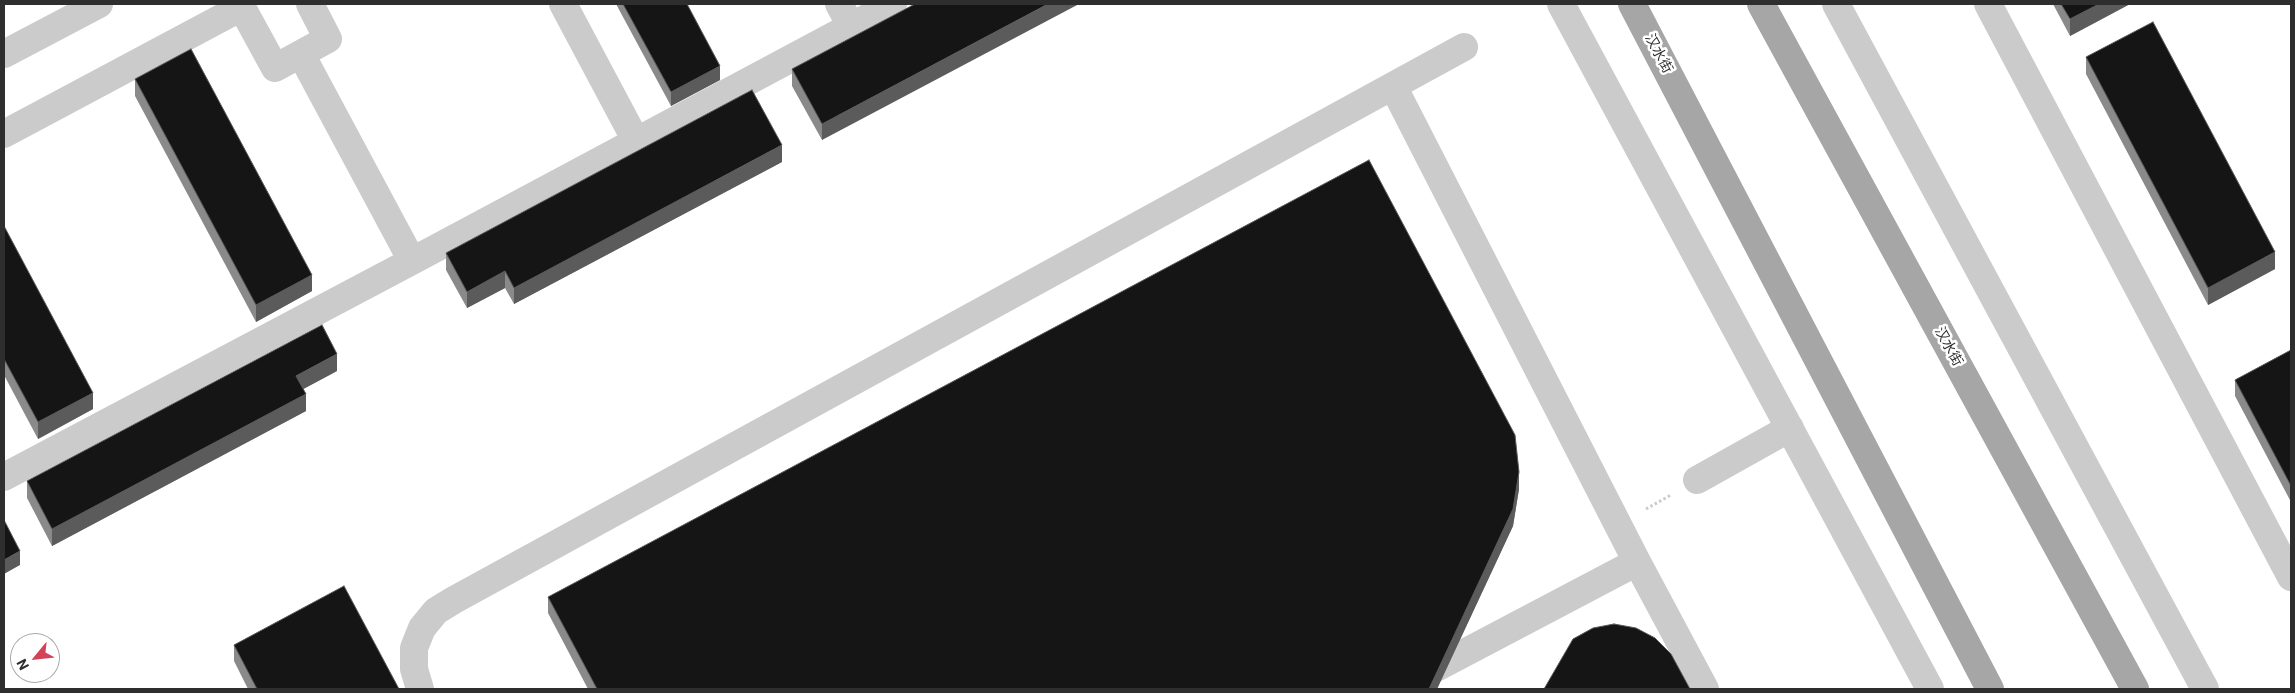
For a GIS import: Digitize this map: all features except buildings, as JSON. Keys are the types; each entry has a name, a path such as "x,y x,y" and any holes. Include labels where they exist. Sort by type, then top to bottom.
{"main road":[{"name":"汉水街","path":"1632,4 1990,689"},
{"name":"汉水街","path":"1761,4 2135,689"}],"street":[{"path":"4,54 99,4"},
{"path":"4,134 241,5 275,68 328,39 310,4"},
{"path":"563,4 636,141"},
{"path":"4,476 636,141 845,15 893,4"},
{"path":"1561,4 1930,689"},
{"path":"1836,4 2205,689"},
{"path":"1988,4 2291,577"},
{"path":"420,689 414,669 414,648 422,628 436,611 1464,47"},
{"path":"301,54 412,261"},
{"path":"1393,86 1637,562 1705,689"},
{"path":"1697,480 1790,428"},
{"path":"1396,689 1637,562"}],"path":[{"path":"1618,525 1697,480"}]}
